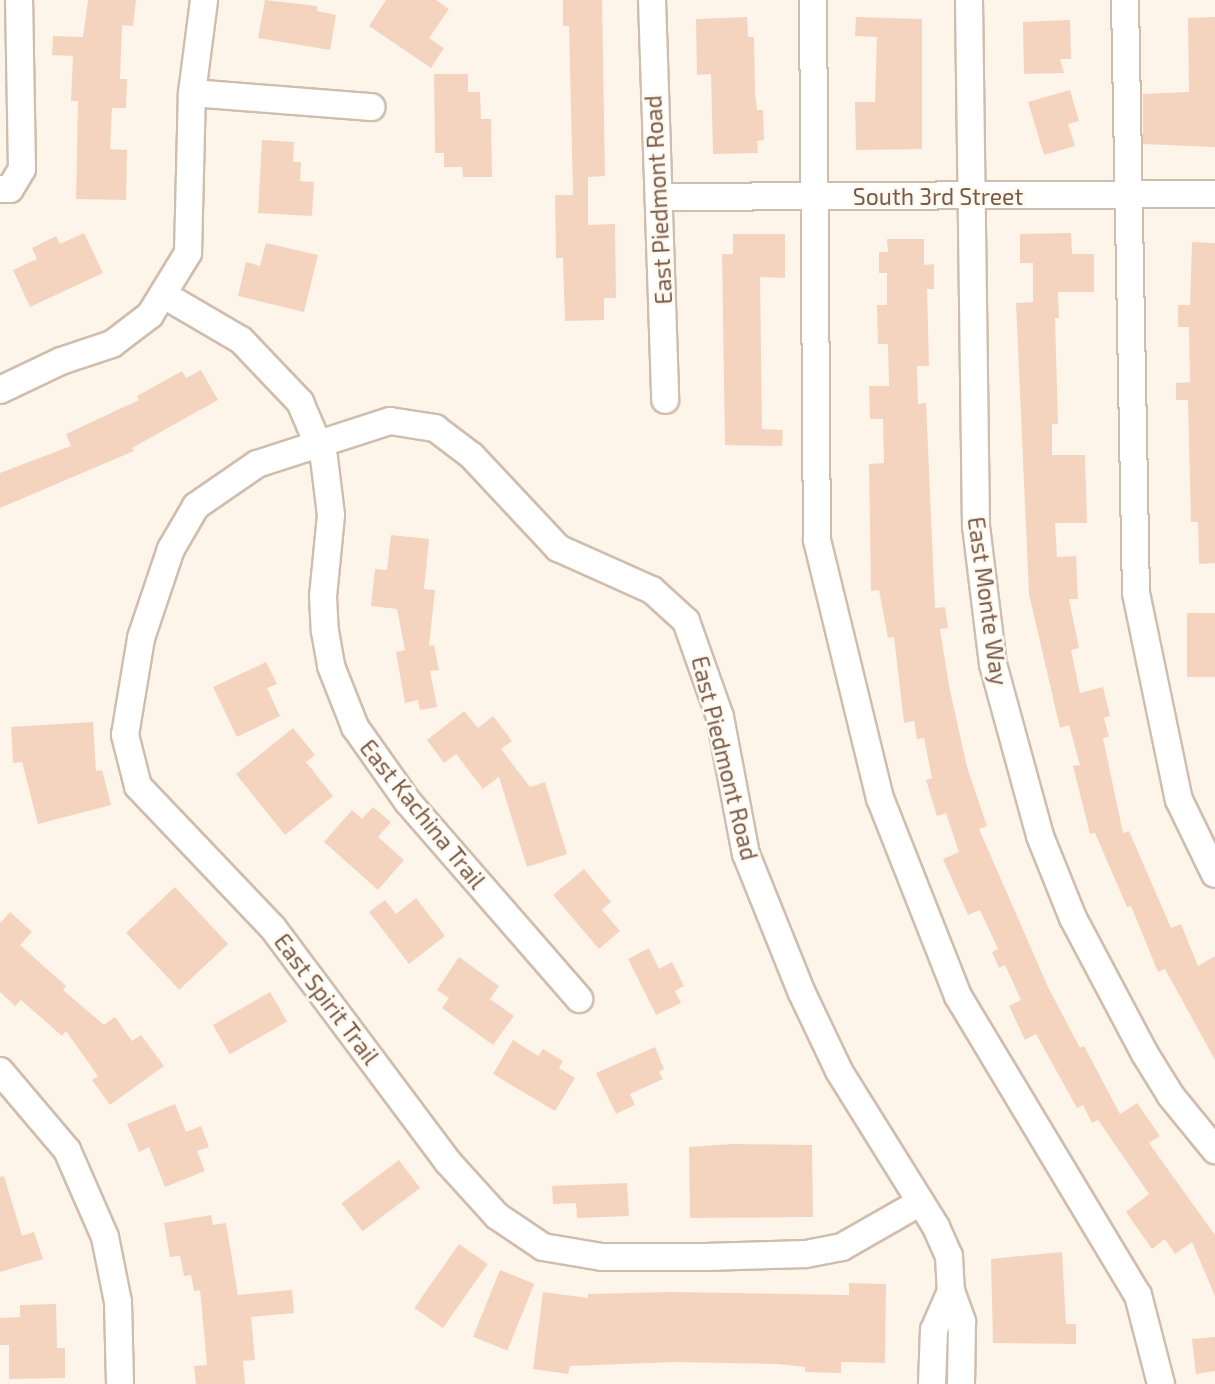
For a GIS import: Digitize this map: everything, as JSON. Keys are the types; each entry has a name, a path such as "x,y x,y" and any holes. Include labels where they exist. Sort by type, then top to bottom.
{"street":[{"path":"0,189 10,189 22,169 19,0"},
{"path":"0,390 61,361 112,344 150,315 188,253 192,93 204,0"},
{"name":"East Piedmont Road","path":"652,0 654,161 661,197 665,400"},
{"path":"813,0 817,540 880,798 958,996 1138,1295 1161,1384"},
{"name":"East Monte Way","path":"969,0 976,526 999,689 1040,836 1073,918 1145,1054 1171,1096 1215,1150"},
{"path":"1125,0 1136,593 1179,800 1215,874"},
{"path":"192,93 371,107"},
{"name":"South 3rd Street","path":"661,197 1215,194"},
{"name":"East Kachina Trail","path":"164,295 240,340 284,381 300,402 319,445 331,515 323,597 325,631 331,666 355,727 408,802 579,999"},
{"name":"East Piedmont Road","path":"319,445 390,421 435,428 472,456 558,548 652,590 686,621 720,717 746,854 839,1071 949,1256 951,1291 962,1322 961,1380"},
{"name":"East Spirit Trail","path":"319,445 257,464 196,506 171,549 141,638 125,735 138,786 273,928 448,1162 497,1216 543,1247 602,1257 804,1254 842,1247 919,1203"},
{"path":"0,1071 67,1150 105,1237 118,1303 120,1384"},
{"name":"East Piedmont Road","path":"933,1380 934,1330 951,1291"},
{"path":"933,1380 961,1380"}],"building":[{"path":"88,0 136,0 133,26 122,25 120,79 127,79 126,108 112,108 110,149 127,150 126,200 76,199 78,101 71,101 73,56 52,55 53,36 83,37"},
{"path":"265,0 317,6 317,11 336,15 330,50 258,38"},
{"path":"386,0 436,0 449,9 429,38 444,48 431,68 369,26"},
{"path":"563,0 602,0 605,176 588,177 588,225 615,224 616,298 604,298 604,320 565,321 563,258 556,258 555,195 573,195 569,26 563,26"},
{"path":"747,17 748,37 754,37 755,92 757,110 763,110 764,140 757,141 758,153 713,154 711,74 697,75 696,19"},
{"path":"856,17 922,19 922,149 856,150 855,102 875,102 877,37 855,36"},
{"path":"1215,17 1215,147 1143,144 1143,94 1189,92 1188,18"},
{"path":"1070,20 1071,59 1060,59 1064,73 1024,74 1023,22"},
{"path":"434,74 468,74 468,92 480,92 481,119 491,119 492,177 463,177 462,167 444,167 444,153 435,153"},
{"path":"1070,90 1079,121 1068,124 1075,146 1044,155 1028,102"},
{"path":"262,140 294,142 293,162 301,162 300,181 314,182 312,216 258,213"},
{"path":"84,233 103,273 30,307 13,270 37,259 32,248 56,236 60,244"},
{"path":"1071,233 1072,254 1094,254 1094,292 1058,292 1059,318 1055,318 1058,424 1052,424 1052,455 1085,455 1087,523 1055,523 1057,557 1076,556 1078,599 1069,599 1079,648 1071,650 1080,693 1103,687 1110,716 1104,718 1109,737 1103,738 1123,833 1129,831 1171,928 1181,924 1198,966 1215,956 1215,1060 1165,969 1158,972 1131,906 1127,907 1095,833 1090,834 1073,766 1080,765 1069,725 1060,728 1029,594 1016,303 1033,302 1033,263 1020,263 1020,234"},
{"path":"733,234 785,234 785,278 760,277 762,429 783,430 782,446 725,445 722,254 733,254"},
{"path":"887,239 924,239 924,265 934,264 934,289 927,289 929,366 917,366 918,404 926,403 935,608 945,607 948,628 940,629 949,686 967,767 987,826 979,829 1048,987 1080,1048 1084,1046 1120,1114 1137,1103 1160,1136 1149,1143 1215,1235 1215,1296 1192,1242 1175,1254 1165,1239 1152,1249 1126,1212 1149,1194 1098,1120 1092,1123 1083,1105 1077,1108 1036,1034 1025,1040 1009,1006 1021,1000 1005,965 999,968 992,952 998,949 980,910 968,915 943,859 959,852 946,813 937,816 926,780 932,778 924,738 917,739 914,721 904,723 894,637 888,638 879,590 871,591 869,464 884,463 883,419 870,419 869,386 889,386 888,344 878,344 877,305 887,305 887,273 879,273 879,252 888,252"},
{"path":"1192,242 1215,243 1215,563 1199,564 1198,522 1191,522 1188,400 1176,400 1176,383 1190,382 1189,327 1178,327 1178,305 1190,305"},
{"path":"266,243 318,255 304,312 238,296 246,262 260,266"},
{"path":"201,370 218,400 132,448 134,451 0,508 0,473 71,446 66,434 139,400 137,396 182,371 186,378"},
{"path":"391,535 429,539 424,589 435,590 429,646 434,645 439,670 430,671 437,707 420,710 418,700 405,703 396,652 405,650 397,609 371,606 375,569 387,570"},
{"path":"1187,613 1215,613 1215,677 1187,677"},
{"path":"266,662 277,684 267,688 280,716 237,737 213,687"},
{"path":"464,711 478,728 493,716 512,741 501,749 530,787 545,782 567,854 527,867 499,777 483,789 456,754 444,763 427,740"},
{"path":"93,722 96,771 102,770 111,805 38,824 22,762 13,763 11,727"},
{"path":"293,728 315,755 306,762 333,796 285,835 236,774"},
{"path":"373,807 391,822 378,837 404,860 378,890 324,842 352,810 362,819"},
{"path":"584,869 611,902 602,910 620,931 599,949 553,895"},
{"path":"175,887 228,944 179,990 126,933"},
{"path":"416,898 445,936 409,964 369,912 385,900 396,914"},
{"path":"10,912 32,932 20,945 66,986 63,990 104,1025 115,1017 132,1041 141,1035 164,1066 110,1105 92,1080 98,1076 66,1031 62,1036 21,1000 15,1006 0,992 0,923"},
{"path":"649,948 659,969 672,962 684,986 675,991 681,1003 656,1015 628,959"},
{"path":"459,957 499,986 490,999 514,1016 493,1045 442,1008 449,998 437,990"},
{"path":"270,992 287,1021 230,1054 213,1025"},
{"path":"513,1040 538,1056 543,1049 563,1061 559,1068 575,1078 555,1111 493,1074"},
{"path":"655,1047 664,1069 659,1072 663,1079 630,1094 635,1105 616,1114 596,1073"},
{"path":"175,1104 186,1132 201,1126 209,1147 197,1151 205,1171 165,1187 149,1147 139,1152 127,1124"},
{"path":"733,1144 812,1145 813,1217 690,1218 689,1147"},
{"path":"399,1160 420,1188 363,1231 341,1203"},
{"path":"4,1176 22,1236 34,1232 43,1259 0,1272 0,1177"},
{"path":"627,1183 629,1216 577,1218 576,1203 553,1204 552,1186"},
{"path":"211,1215 213,1225 226,1223 238,1295 292,1290 294,1313 251,1317 255,1360 243,1361 245,1384 196,1384 194,1366 207,1365 200,1290 194,1291 191,1275 184,1276 180,1256 170,1257 164,1223"},
{"path":"459,1244 488,1264 443,1328 414,1308"},
{"path":"1062,1252 1066,1324 1076,1324 1076,1344 993,1343 991,1259"},
{"path":"500,1270 534,1284 507,1351 473,1337"},
{"path":"849,1283 886,1284 885,1363 841,1362 841,1373 805,1372 805,1367 777,1364 675,1362 570,1366 568,1374 533,1369 543,1292 588,1298 588,1294 668,1292 849,1295"},
{"path":"56,1304 57,1348 65,1348 65,1378 9,1379 9,1345 0,1345 0,1318 20,1317 20,1305"},
{"path":"1215,1337 1215,1371 1196,1374 1192,1339"}]}
